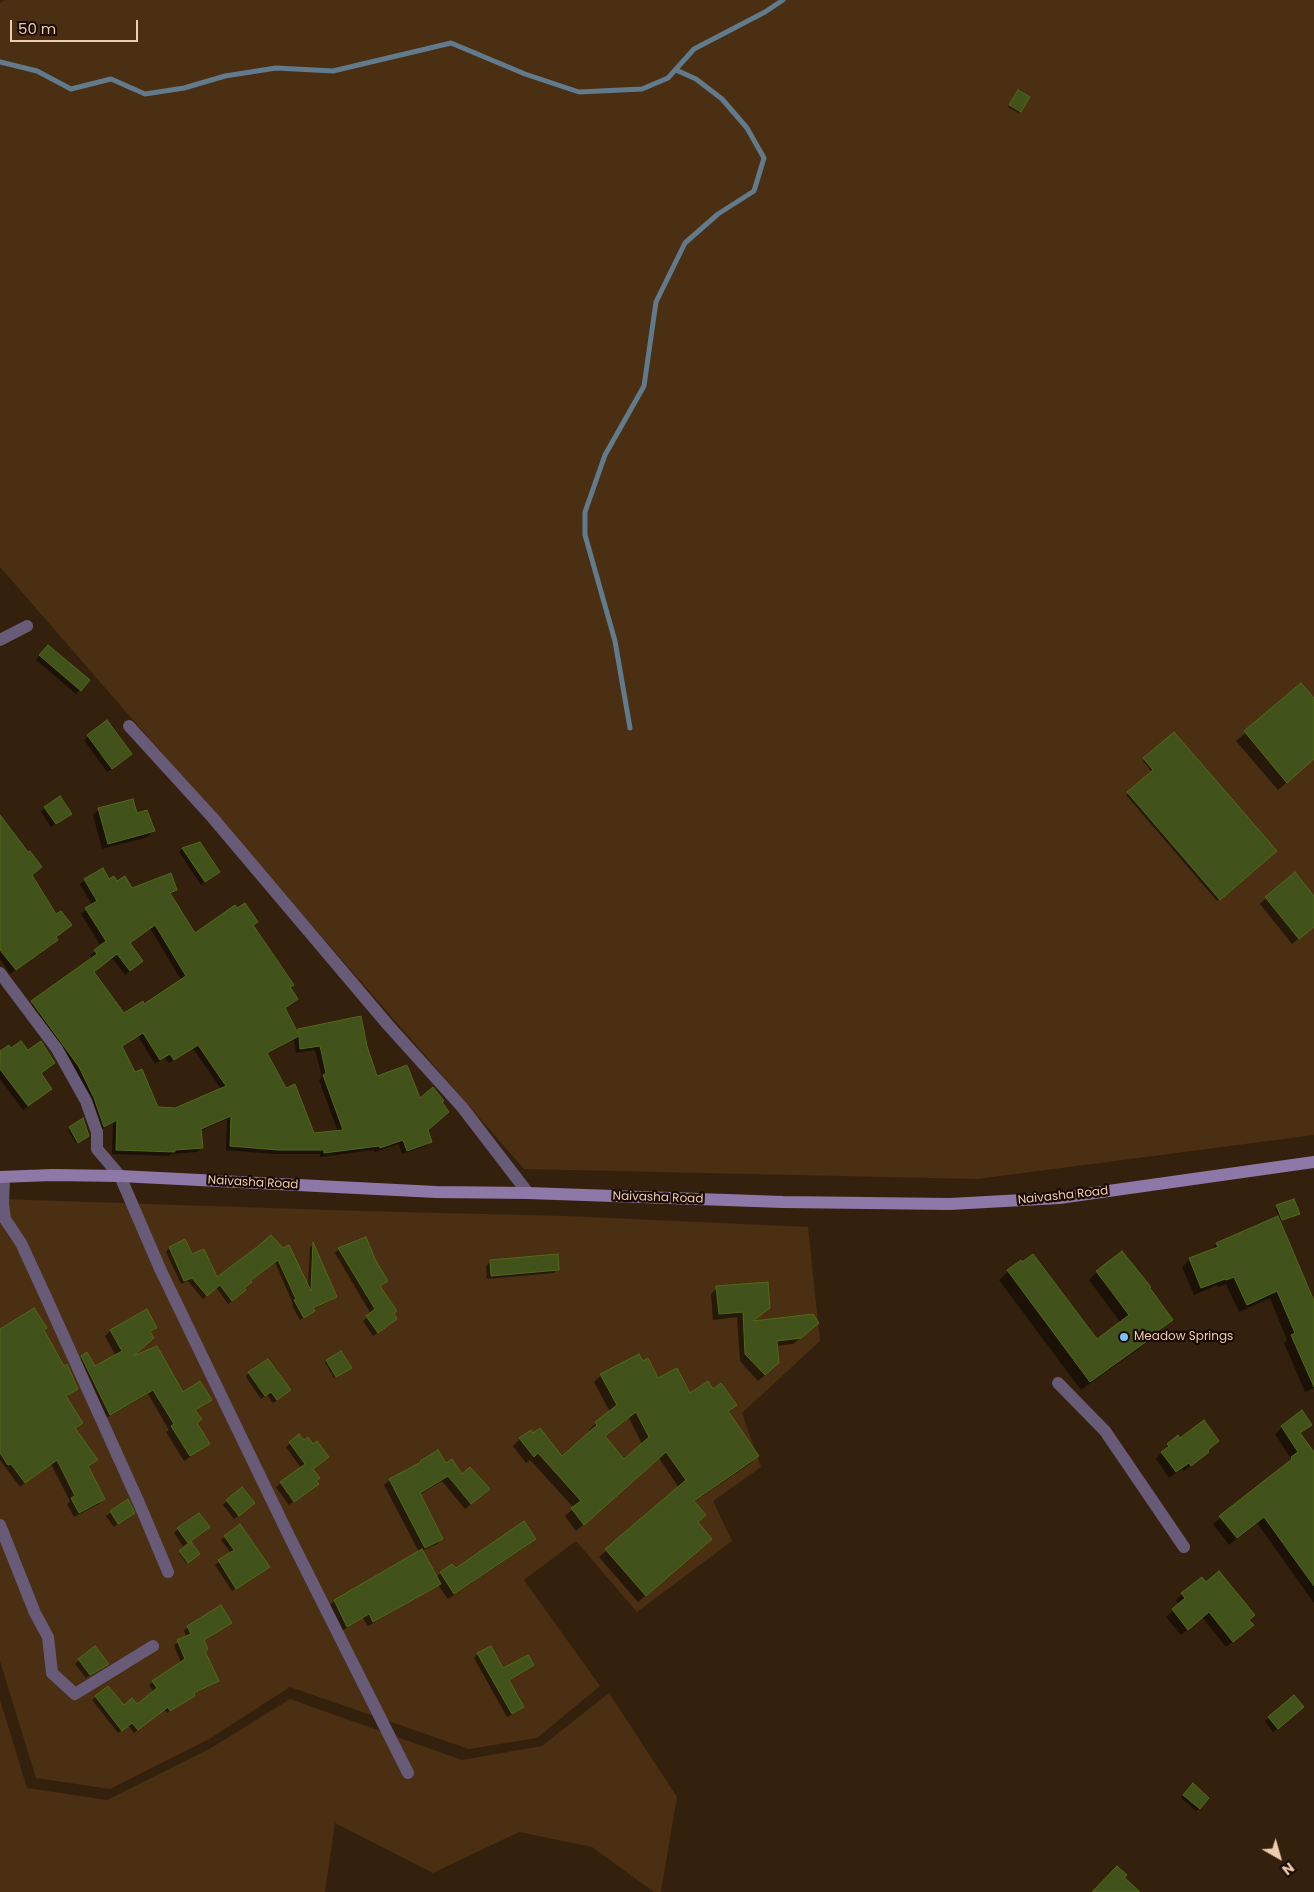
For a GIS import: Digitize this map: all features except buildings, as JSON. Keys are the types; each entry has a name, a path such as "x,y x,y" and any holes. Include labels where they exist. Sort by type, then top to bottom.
{"main road":[{"name":"Naivasha Road","path":"2,1177 52,1175 120,1176 426,1192 528,1193 783,1202 950,1204 1059,1198 1314,1162"}],"street":[{"path":"0,640 27,626"},
{"path":"129,726 212,817 388,1025 462,1107 528,1193"},
{"path":"0,974 57,1049 86,1101 97,1132 97,1149 120,1176 165,1279 408,1773"},
{"path":"2,1177 2,1204 5,1219 21,1242 139,1503 168,1572"},
{"path":"1058,1383 1105,1431 1184,1547"},
{"path":"0,1525 35,1613 48,1637 52,1673 75,1694 153,1646"}],"shaded area":[{"path":"5,0 1314,0 1314,1135 977,1179 524,1169 0,567 0,3"},
{"path":"0,1199 566,1216 808,1227 820,1341 742,1413 761,1467 713,1501 732,1541 637,1612 576,1541 524,1580 600,1686 537,1738 469,1749 290,1687 209,1739 110,1789 36,1778 0,1661"},
{"path":"609,1693 677,1797 661,1892 654,1892 592,1847 519,1832 433,1873 335,1823 325,1892 0,1892 0,1700 27,1788 107,1800 211,1748 290,1699 462,1760 542,1746"}],"waterway":[{"path":"0,62 37,71 71,89 111,79 145,94 184,88 225,76 276,68 333,71 451,43 525,74 579,92 642,89 668,78 694,49 765,12 783,0"},
{"path":"630,728 615,641 585,535 585,512 605,455 644,386 656,302 685,243 718,214 754,191 764,158 747,128 722,99 696,79 676,70"}],"place":[{"name":"Meadow Springs","path":"1124,1337"}]}
